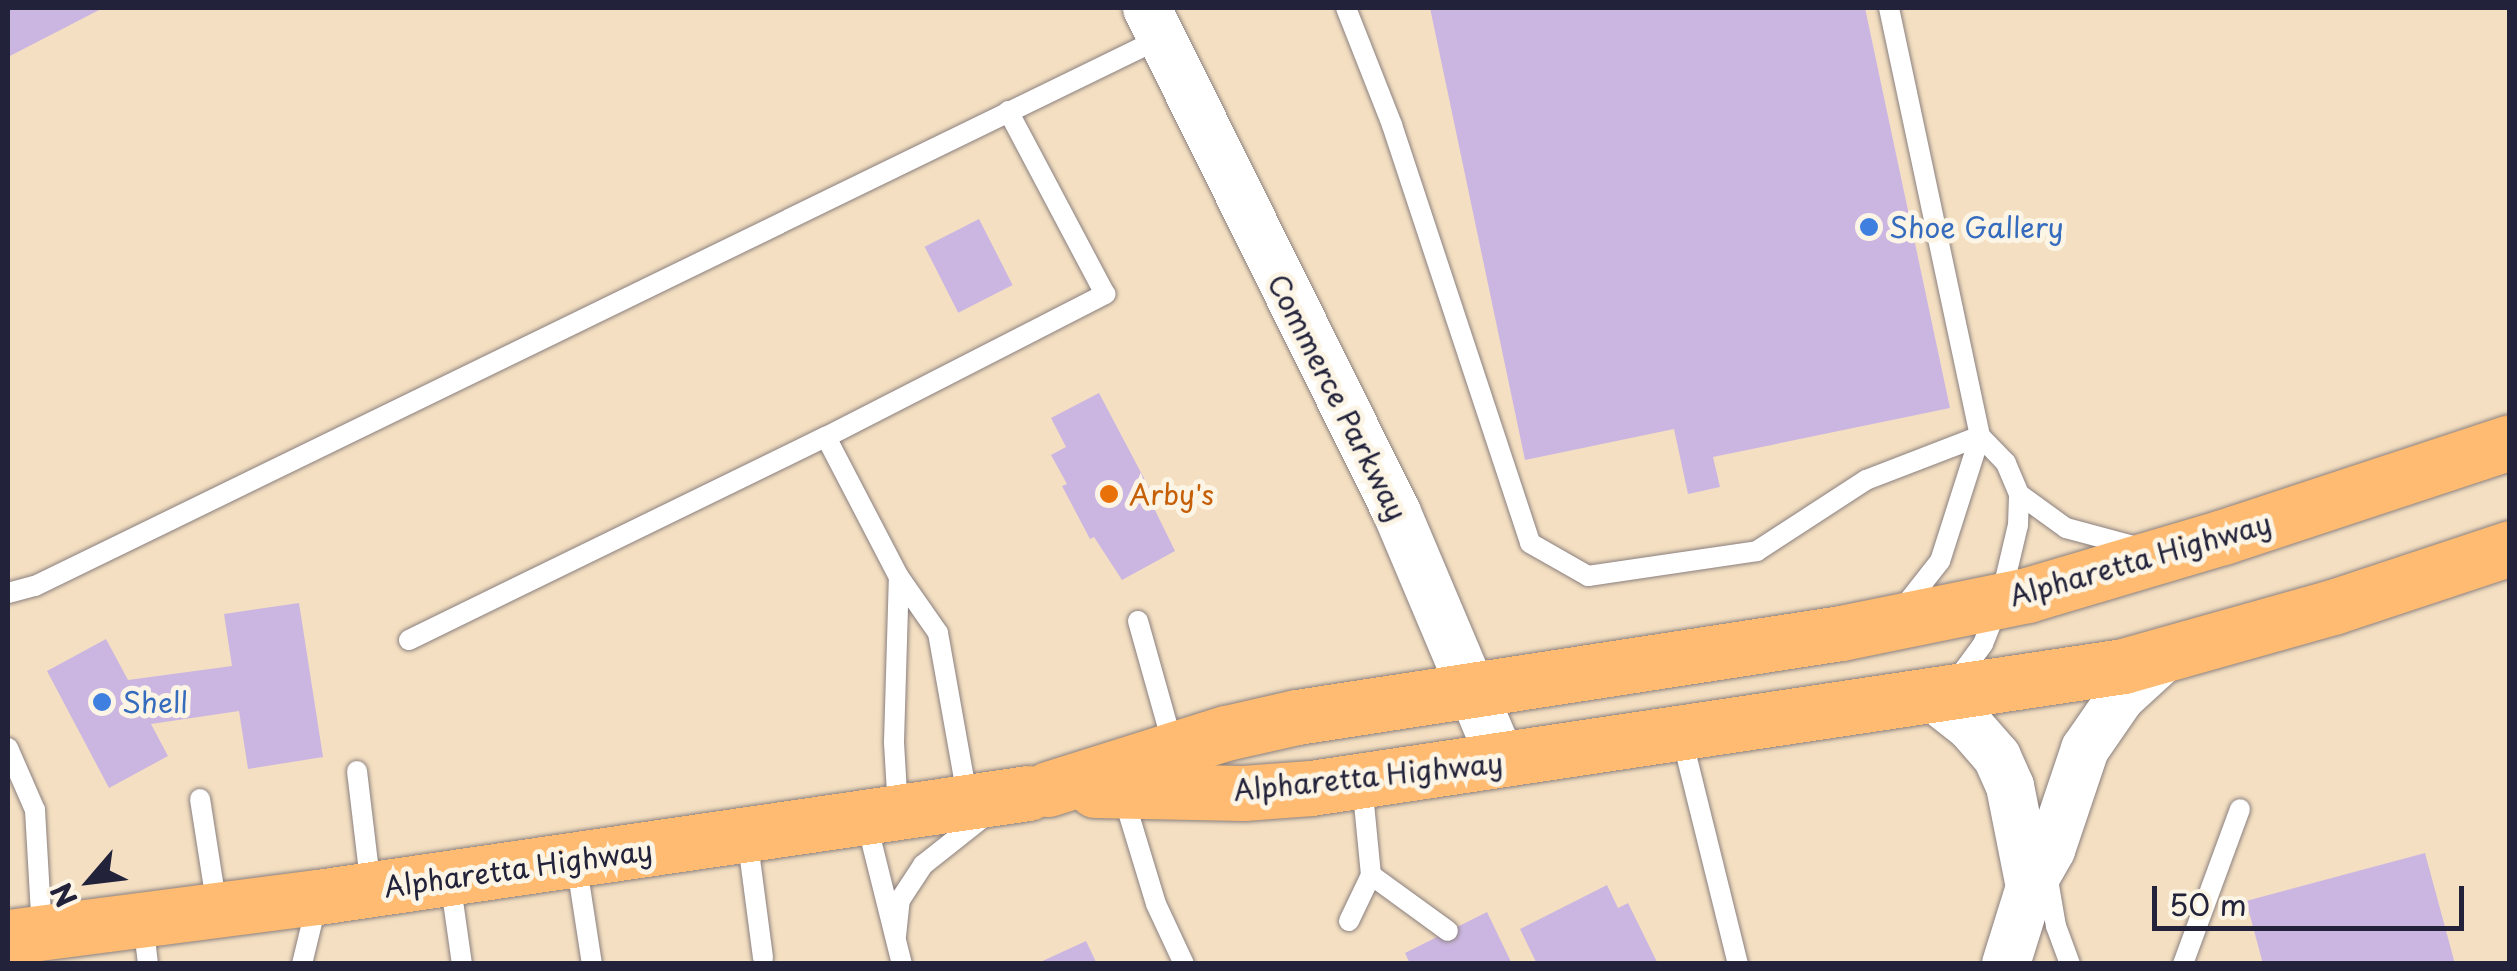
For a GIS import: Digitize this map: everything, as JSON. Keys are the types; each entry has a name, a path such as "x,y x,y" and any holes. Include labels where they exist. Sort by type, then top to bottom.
{"highway":[{"name":"Alpharetta Highway","path":"2510,442 2168,554 2000,601 1884,626 1473,692 1296,716 1048,790 1243,793 1362,781 1933,697 2167,655 2510,548"},
{"name":"Alpharetta Highway","path":"25,935 145,942 217,910 1028,793"}],"street":[{"name":"Commerce Parkway","path":"1157,17 1298,320 1397,512 1502,762"},
{"path":"2006,964 2075,770 2094,734 2121,697 2167,655"},
{"path":"1933,697 1970,726 1996,758 2010,786 2038,873"}],"lane":[{"path":"1346,8 1392,126 1530,543 1588,576 1757,550 1866,480 1980,436"},
{"path":"1884,626 1923,586 1940,561 1980,436 1889,8"},
{"path":"8,593 35,586 1008,111 1157,17"},
{"path":"409,640 1105,294 1008,111"},
{"path":"826,436 898,577 938,633 968,801"},
{"path":"1933,697 1971,665 2000,601 2018,525 2019,494 2006,463 1980,436"},
{"path":"2019,494 2066,528 2168,554"},
{"path":"898,577 894,742 882,814 902,964"},
{"path":"1138,621 1174,750"},
{"path":"1681,734 1738,964"},
{"path":"8,748 35,810 25,935"},
{"path":"356,771 372,890"},
{"path":"1350,921 1370,875 1362,781"},
{"path":"1121,791 1156,904 1184,964"},
{"path":"896,936 900,900 923,865 982,817 1028,793"},
{"path":"200,799 217,910"},
{"path":"2183,964 2240,809"},
{"path":"747,834 763,958"},
{"path":"576,860 592,964"},
{"path":"2038,873 2070,964"},
{"path":"1370,875 1448,932"},
{"path":"450,878 462,964"},
{"path":"302,964 318,898"}],"building":[{"path":"8,8 103,8 8,57"},
{"path":"1430,8 1865,8 1950,408 1713,457 1720,487 1688,494 1674,429 1525,460"},
{"path":"979,219 1013,285 958,313 925,247"},
{"name":"Arby's","path":"1099,393 1156,501 1152,504 1175,551 1122,580 1094,537 1090,539 1062,486 1067,484 1051,455 1066,447 1051,418"},
{"path":"299,603 323,757 248,769 239,711 151,724 168,756 109,788 47,671 106,639 128,680 232,666 224,614"},
{"path":"2425,853 2455,964 2263,964 2246,901"},
{"path":"1607,885 1618,908 1628,903 1658,964 1537,964 1520,929"},
{"path":"1487,912 1512,964 1410,964 1405,953"},
{"path":"1086,941 1097,964 1036,964"}],"place":[{"name":"Shoe Gallery","path":"1869,227"},
{"name":"Arby's","path":"1109,494"},
{"name":"Shell","path":"102,702"}]}
